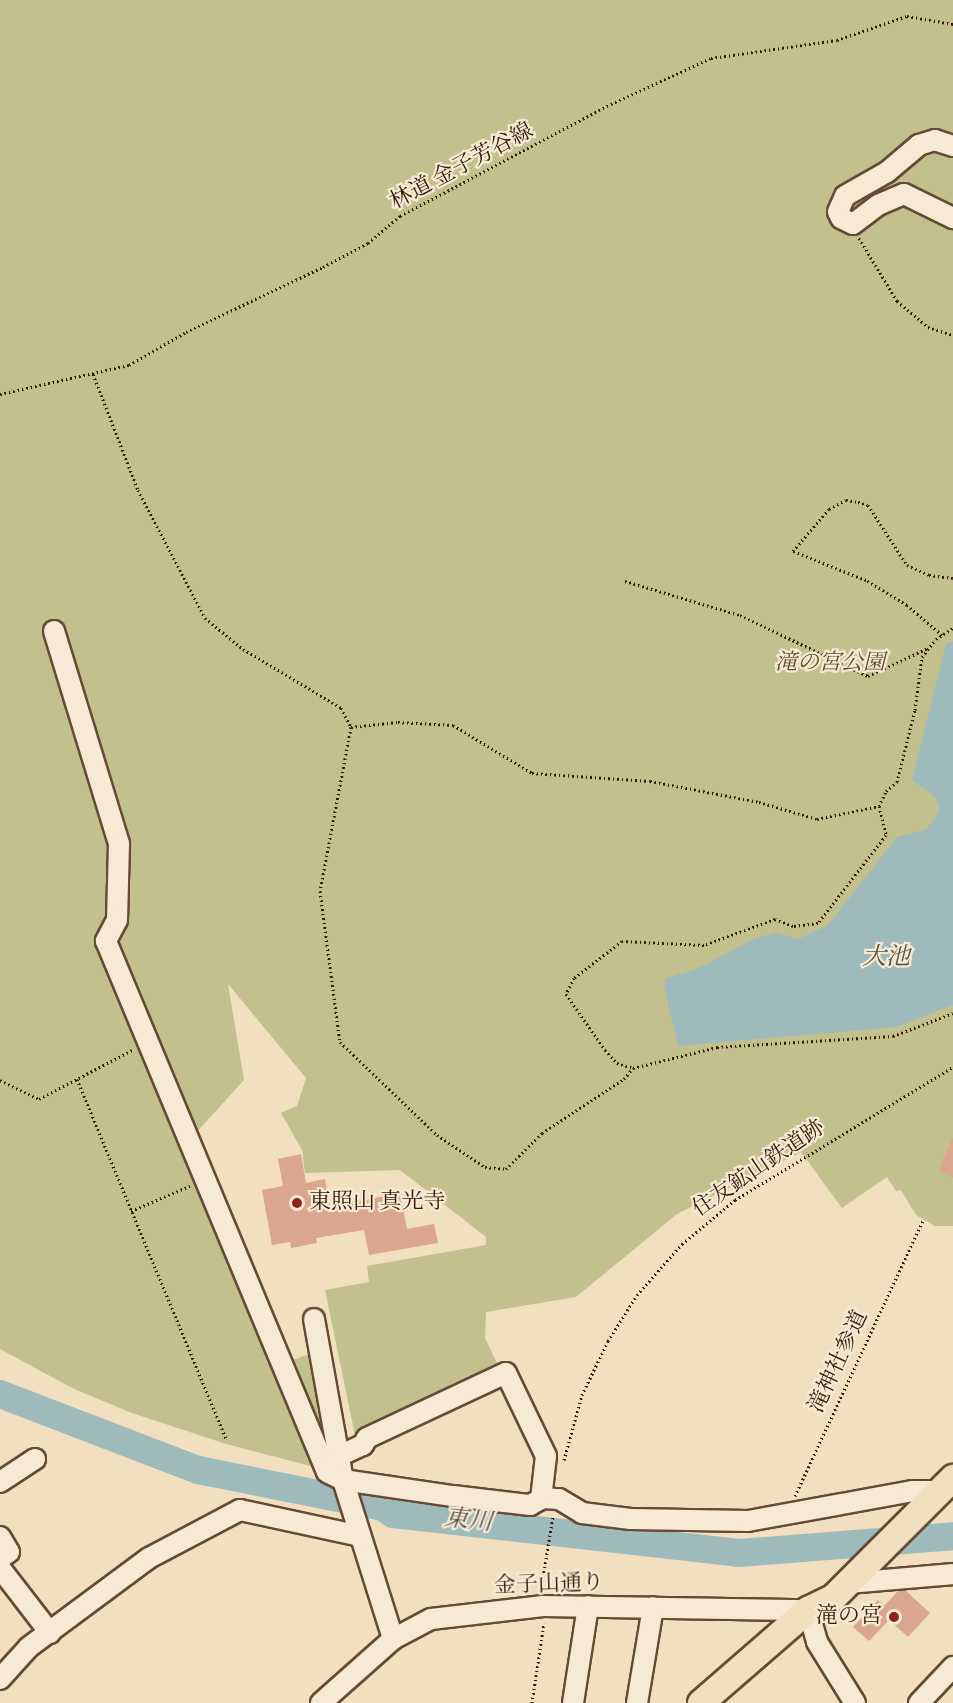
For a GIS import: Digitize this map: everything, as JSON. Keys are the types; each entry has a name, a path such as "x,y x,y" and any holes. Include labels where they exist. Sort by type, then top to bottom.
{"main road":[{"path":"701,1703 808,1610 833,1598 944,1488"}],"street":[{"path":"953,146 935,140 919,145 887,172 846,196 838,204 838,212 851,224 878,205 904,194 953,218"},
{"path":"54,631 119,844 117,920 106,941 327,1472 344,1482 530,1505 551,1503 582,1513 631,1519 748,1521 786,1516 913,1491 944,1488"},
{"path":"314,1319 344,1482 393,1639"},
{"path":"339,1456 363,1445 367,1438 506,1373 546,1456 551,1503"},
{"path":"0,1482 35,1459"},
{"path":"0,1679 17,1658 149,1558 240,1510 359,1533"},
{"path":"0,1537 9,1552 0,1558"},
{"path":"0,1568 50,1633"},
{"path":"856,1576 953,1574"},
{"name":"金子山通り","path":"321,1703 393,1639 431,1619 543,1606 808,1610"},
{"path":"573,1703 588,1606"},
{"path":"638,1703 653,1607"},
{"path":"808,1610 817,1642 855,1703"},
{"path":"919,1703 953,1667"}],"path":[{"name":"林道 金子芳谷線","path":"0,394 129,365 195,328 368,243 400,216 610,104 711,57 837,40 907,16 953,24"},
{"path":"851,224 897,301 928,327 953,334"},
{"path":"93,374 138,490 205,618 243,649 341,708 351,727 320,891 340,1042 437,1135 485,1167 506,1169 542,1133 624,1079 633,1068"},
{"path":"942,635 907,605 866,580 793,551 828,509 846,500 858,502 868,505 907,565 928,575 953,578"},
{"path":"625,581 740,615 868,676 929,648"},
{"path":"953,628 942,635 922,657 915,710 897,782 886,791 879,806 886,835 819,923 792,926 775,919 704,945 622,941 574,978 566,994 617,1063 633,1068 717,1047 894,1036 953,1012"},
{"path":"351,727 398,722 453,725 532,773 650,781 759,802 817,819 879,806"},
{"path":"0,1080 39,1099 148,1042"},
{"name":"住友鉱山鉄道跡","path":"564,1464 582,1395 608,1341 638,1294 682,1245 735,1200 953,1067"},
{"path":"76,1079 226,1438"},
{"path":"131,1211 206,1180"},
{"name":"滝神社参道","path":"786,1516 923,1221"},
{"path":"545,1572 551,1503"},
{"path":"532,1703 543,1606"}],"green space":[{"name":"滝の宮公園","path":"0,0 953,0 953,1226 935,1226 916,1215 901,1190 896,1191 887,1177 842,1208 801,1152 677,1214 576,1297 486,1312 485,1338 500,1369 357,1445 325,1290 369,1282 367,1266 486,1245 486,1237 400,1170 305,1173 302,1150 281,1113 297,1106 306,1078 228,984 244,1080 184,1146 277,1366 309,1354 331,1455 310,1466 223,1443 132,1413 74,1389 0,1349"}],"water":[{"name":"大池","path":"953,641 953,1005 896,1027 678,1046 664,986 666,978 697,969 754,939 775,933 798,939 828,925 897,837 925,830 936,817 939,807 935,797 912,780 946,644"}],"building":[{"path":"953,1137 953,1178 938,1171"},
{"name":"東照山 真光寺","path":"301,1154 306,1183 325,1179 330,1207 400,1193 407,1229 434,1224 438,1243 369,1255 364,1230 316,1238 317,1243 291,1248 290,1242 272,1245 262,1190 283,1186 278,1159"},
{"name":"滝の宮","path":"905,1590 930,1613 908,1637 889,1620 869,1641 853,1627 878,1600 884,1606 898,1591"}],"waterway":[{"name":"東川","path":"0,1394 198,1470 383,1507 393,1514 739,1553 953,1536"}],"place":[{"name":"東照山 真光寺","path":"297,1203"},
{"name":"滝の宮","path":"894,1617"}]}
